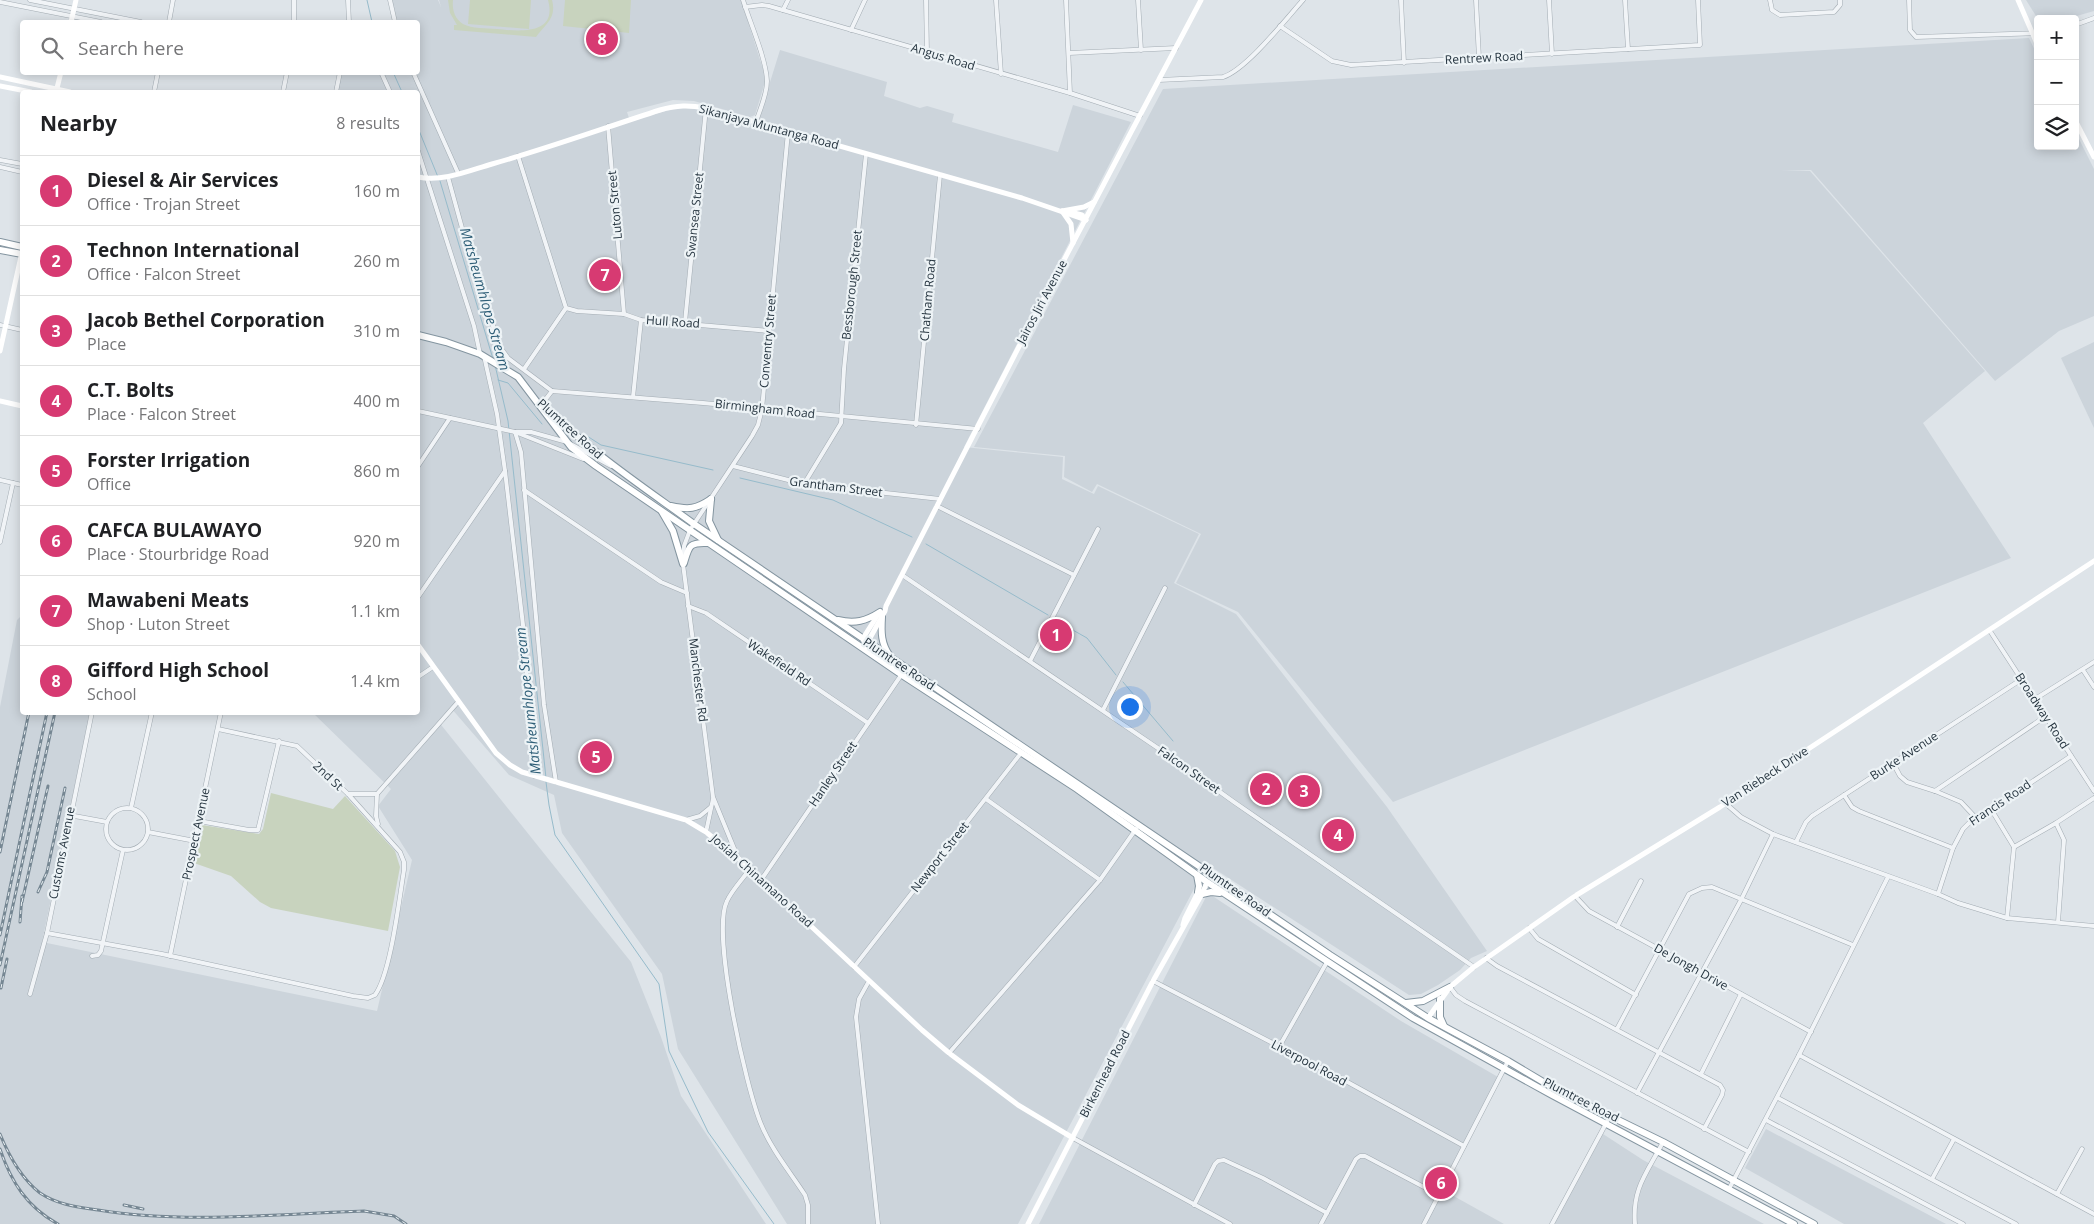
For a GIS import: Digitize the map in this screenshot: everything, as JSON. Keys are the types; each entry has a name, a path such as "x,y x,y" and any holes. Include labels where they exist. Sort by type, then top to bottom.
{"highway":[{"path":"0,242 20,250"},
{"path":"0,250 20,251"},
{"path":"420,336 446,342 484,357 518,377 532,394"},
{"name":"Plumtree Road","path":"532,394 573,434 612,466 668,505 708,543 902,675 1024,750 1224,894 1428,1018 1556,1089 1663,1142 1814,1224"},
{"name":"Plumtree Road","path":"532,394 567,442 596,466 660,509 719,541 1024,750 1222,881 1413,1018 1794,1224"},
{"path":"668,505 690,510 699,507 711,498"},
{"path":"711,498 709,521 719,541"},
{"path":"660,509 675,536 683,564"},
{"path":"683,564 691,545 694,543 708,543"},
{"path":"834,620 861,622 881,614 881,637 885,649 893,660"},
{"path":"851,640 864,640 870,654"},
{"path":"1200,866 1206,882 1212,880 1222,881"},
{"path":"1197,875 1200,893 1224,894"},
{"path":"1404,1003 1423,1001 1450,987"},
{"path":"1440,1000 1440,1017 1444,1026"},
{"path":"1413,1018 1428,1018 1437,1032"}],"street":[{"path":"30,0 131,20"},
{"path":"0,2 72,20 76,0"},
{"path":"169,20 174,0"},
{"path":"348,0 349,20"},
{"path":"390,0 395,20"},
{"path":"743,0 763,61 767,82 766,92 756,122"},
{"path":"783,10 788,0"},
{"path":"851,30 865,0"},
{"path":"926,0 927,52"},
{"path":"996,0 1001,74"},
{"path":"1066,0 1070,93"},
{"path":"1138,0 1142,50"},
{"name":"Jairos Jiri Avenue","path":"881,614 1201,0"},
{"path":"1159,80 1223,77 1229,75 1242,66 1303,0"},
{"path":"1401,0 1404,64"},
{"path":"1476,0 1480,58"},
{"path":"1549,0 1552,54"},
{"path":"1625,0 1628,49"},
{"name":"Rentrew Road","path":"1280,26 1338,63 1351,66 1404,64 1700,45 1698,0"},
{"path":"1770,0 1772,10 1780,15 1834,12 1840,5 1840,0"},
{"path":"1909,0 1911,33 1916,37 2034,34"},
{"path":"2018,0 2034,32"},
{"path":"294,1 294,20"},
{"name":"Angus Road","path":"745,7 762,5 783,10 1070,93 1140,116"},
{"path":"2079,24 2094,18"},
{"path":"1069,53 1176,48"},
{"path":"57,90 60,75"},
{"path":"154,90 157,75"},
{"path":"284,90 287,75"},
{"path":"336,90 339,75"},
{"path":"382,75 389,90"},
{"path":"414,75 458,174"},
{"path":"0,77 53,90"},
{"path":"0,86 21,90"},
{"name":"Sikanjaya Muntanga Road","path":"420,176 430,179 458,174 680,105 706,108 756,122 1062,211 1086,220"},
{"name":"Swansea Street","path":"685,322 706,108"},
{"name":"Luton Street","path":"608,126 624,314"},
{"path":"2079,128 2094,157"},
{"name":"Conventry Street","path":"683,564 684,546 692,527 755,430 762,409 788,132"},
{"name":"Bessborough Street","path":"804,484 838,430 842,416 845,360 866,154"},
{"path":"420,156 430,179 431,195 484,357 501,429 523,625 534,776"},
{"path":"518,156 566,308 524,369"},
{"path":"0,160 20,164"},
{"path":"0,167 20,172"},
{"name":"Chatham Road","path":"916,424 940,175"},
{"path":"446,177 498,343 508,358 552,391 542,404"},
{"path":"1074,245 1071,224 1062,211 1084,207 1097,200"},
{"path":"0,351 3,326 20,259"},
{"name":"Hull Road","path":"566,308 577,311 624,314 641,320 685,322 769,331"},
{"path":"633,397 641,320"},
{"path":"3,326 20,330"},
{"name":"Birmingham Road","path":"552,391 978,429"},
{"path":"0,401 20,406"},
{"path":"420,412 514,432 566,451 596,466"},
{"path":"420,463 450,418"},
{"path":"514,432 530,432 567,442 612,466"},
{"path":"514,432 522,452 544,705 555,782"},
{"name":"Grantham Street","path":"733,466 804,484 940,499"},
{"path":"420,594 505,471"},
{"path":"0,480 20,485"},
{"path":"0,542 13,483"},
{"path":"524,490 662,582 687,594"},
{"path":"937,506 1074,575"},
{"path":"1030,661 1098,529"},
{"name":"Van Riebeck Drive","path":"1428,1018 1450,987 1474,967 1575,896 1725,803 2093,563"},
{"name":"Manchester Rd","path":"683,564 713,797"},
{"name":"Falcon Street","path":"902,575 1103,710 1474,967"},
{"path":"1103,710 1165,588"},
{"name":"Wakefield Rd","path":"688,606 706,613 868,723"},
{"path":"864,640 870,638 881,614"},
{"name":"Broadway Road","path":"1990,631 2094,791"},
{"name":"Josiah Chinamano Road","path":"420,648 480,733 502,759 516,769 534,776 686,820 706,832 738,858 869,981 950,1053 1018,1105 1073,1138"},
{"path":"2035,699 2094,662"},
{"path":"420,676 433,667"},
{"name":"Hanley Street","path":"761,880 906,668"},
{"path":"2083,670 2094,687"},
{"name":"Burke Avenue","path":"1796,842 1806,822 1812,816 2022,679"},
{"path":"379,826 376,816 378,794 458,702"},
{"name":"Customs Avenue","path":"30,994 47,933 69,815 91,715"},
{"path":"131,808 151,715"},
{"name":"Prospect Avenue","path":"170,956 220,715"},
{"path":"1936,791 2046,716"},
{"name":"2nd St","path":"170,956 353,996 371,997 377,992 383,979 393,932 404,862 400,852 379,826 297,746 218,729"},
{"path":"199,821 258,830 279,741"},
{"name":"Newport Street","path":"854,967 1024,750"},
{"name":"Francis Road","path":"1938,894 1953,848 1963,829 1976,817 2071,756"},
{"path":"1893,763 1900,776 1907,782 1962,802 1976,817"},
{"path":"348,794 378,794"},
{"path":"1844,795 1858,811 1953,848"},
{"path":"706,832 713,797"},
{"path":"713,797 738,858"},
{"path":"2014,847 2094,798"},
{"path":"986,799 1100,880"},
{"path":"1725,803 1746,820 1773,834 1958,903 2007,918 2094,926"},
{"path":"686,820 700,816 712,807"},
{"path":"131,808 144,816 148,824 148,832 142,844 130,850 123,850 111,842 106,829 107,822 119,809 131,808"},
{"path":"1991,809 2014,847 2007,918"},
{"path":"69,815 107,822"},
{"path":"2056,823 2064,840 2058,922"},
{"path":"950,1053 1100,880 1138,825"},
{"path":"148,832 195,842"},
{"path":"1637,1093 1742,900 1773,834"},
{"path":"92,956 98,955 103,943 123,850"},
{"path":"749,870 727,901 724,911 725,951 730,1000 743,1063 760,1123 805,1195 808,1205 808,1224"},
{"path":"1729,1189 1778,1098 1888,877"},
{"path":"1617,927 1641,880"},
{"name":"Birkenhead Road","path":"1028,1224 1183,926 1184,918 1206,882"},
{"path":"1617,1029 1689,894 1694,890 1712,887 1853,945"},
{"name":"De Jongh Drive","path":"1575,896 1589,911 1811,1032"},
{"path":"1530,928 1538,938 1636,995"},
{"path":"47,933 170,956"},
{"path":"1279,1046 1329,958"},
{"path":"1486,958 1497,966 1720,1085 1723,1092 1704,1129"},
{"path":"869,981 859,999 856,1017 878,1224"},
{"name":"Liverpool Road","path":"1153,981 1279,1046 1464,1146"},
{"path":"1450,987 1456,995 1750,1152"},
{"path":"1701,1074 1741,994"},
{"path":"1799,1055 2094,1214"},
{"path":"1424,1224 1508,1061"},
{"path":"1778,1098 2016,1224"},
{"path":"1552,1224 1610,1116"},
{"path":"1766,1120 1963,1224"},
{"path":"1073,1138 1230,1224"},
{"path":"1932,1179 1954,1138"},
{"path":"1634,1224 1634,1208 1638,1187 1663,1142"},
{"path":"2057,1194 2082,1149"},
{"path":"1321,1224 1356,1159 1362,1156 1439,1195"},
{"path":"1194,1205 1215,1164 1218,1161 1224,1160 1263,1178 1327,1213"}],"shaded area":[{"path":"391,0 438,0 441,7 439,0 741,0 763,69 765,82 755,115 750,117 694,101 673,100 627,112 630,121 680,107 708,111 757,124 780,50 887,82 884,96 920,108 927,106 954,114 952,122 1058,152 1073,105 1131,122 964,447 1063,457 1062,479 1094,494 1098,486 1199,534 1174,583 1236,614 1387,807 1487,951 1471,958 1460,970 1438,985 1421,994 1409,995 1207,864 1018,1224 787,1224 678,1049 662,974 562,833 554,795 509,775 451,708 438,721 631,962 661,1037 681,1096 766,1224 0,1224 0,707 17,620 20,617 20,715 90,715 42,942 377,1011 412,860 378,806 391,789 315,715 420,715 420,90 334,90 338,75 420,75 420,20 396,20"},
{"path":"2026,0 2094,0 2094,11 2079,15 2035,15"},
{"path":"2029,38 2034,49 2034,150 2079,150 2079,139 2094,169 2094,316 2059,331 1995,381 1811,170 1781,171 1810,171 1985,371 1923,423 2011,558 1393,802 1238,612 1176,583 1201,534 1097,484 1092,492 1064,477 1065,456 974,447 1163,89"},
{"path":"2094,342 2094,428 2061,358"},
{"path":"1208,893 1401,1021 1498,1077 1441,1189 1504,1224 1039,1224"},
{"path":"1766,1129 1946,1224 1844,1224 1745,1168"},
{"path":"1603,1134 1643,1160 1764,1224 1554,1224"}],"green space":[{"path":"448,0 453,0 454,13 460,22 475,28 534,29 542,26 547,20 550,12 548,0 552,0 553,12 552,17 536,37 454,30 454,25 457,25 450,13"},
{"path":"470,0 531,0 529,29 468,24"},
{"path":"565,0 631,0 629,33 563,26"},
{"path":"271,793 333,809 345,796 395,851 400,867 388,931 271,908 260,902 231,876 194,863 202,825 259,834 263,829"}],"waterway":[{"name":"Matsheumhlope Stream","path":"367,0 372,20"},
{"name":"Matsheumhlope Stream","path":"394,75 401,90"},
{"name":"Matsheumhlope Stream","path":"420,133 438,177"},
{"name":"Matsheumhlope Stream","path":"440,181 493,359"},
{"name":"Matsheumhlope Stream","path":"495,365 508,421 546,778"},
{"path":"498,380 508,383 542,424"},
{"path":"584,434 601,445 713,470"},
{"path":"740,478 833,500 912,537"},
{"path":"926,544 1048,615"},
{"path":"1055,620 1087,638 1116,675"},
{"path":"1123,682 1173,741"},
{"name":"Matsheumhlope Stream","path":"546,782 555,835 659,984 669,1051 708,1132 774,1224"}],"railway":[{"path":"0,852 28,715"},
{"path":"0,935 46,715"},
{"path":"0,965 54,715"},
{"path":"22,902 48,786"},
{"path":"38,892 47,872 65,788"},
{"path":"20,922 22,896"},
{"path":"1,988 7,959"},
{"path":"0,1134 16,1166 27,1181 40,1193 68,1205 131,1214 197,1217 364,1211 394,1216 406,1224"},
{"path":"0,1149 15,1183 29,1202 37,1210 58,1224"},
{"path":"124,1205 143,1209"}],"place":[{"name":"Gifford High School","path":"602,39"},
{"name":"Mawabeni Meats","path":"605,275"},
{"name":"Diesel & Air Services","path":"1056,635"},
{"name":"Forster Irrigation","path":"596,757"},
{"name":"Technon International","path":"1266,789"},
{"name":"Jacob Bethel Corporation","path":"1304,791"},
{"name":"C.T. Bolts","path":"1338,835"},
{"name":"CAFCA BULAWAYO","path":"1441,1183"}]}
